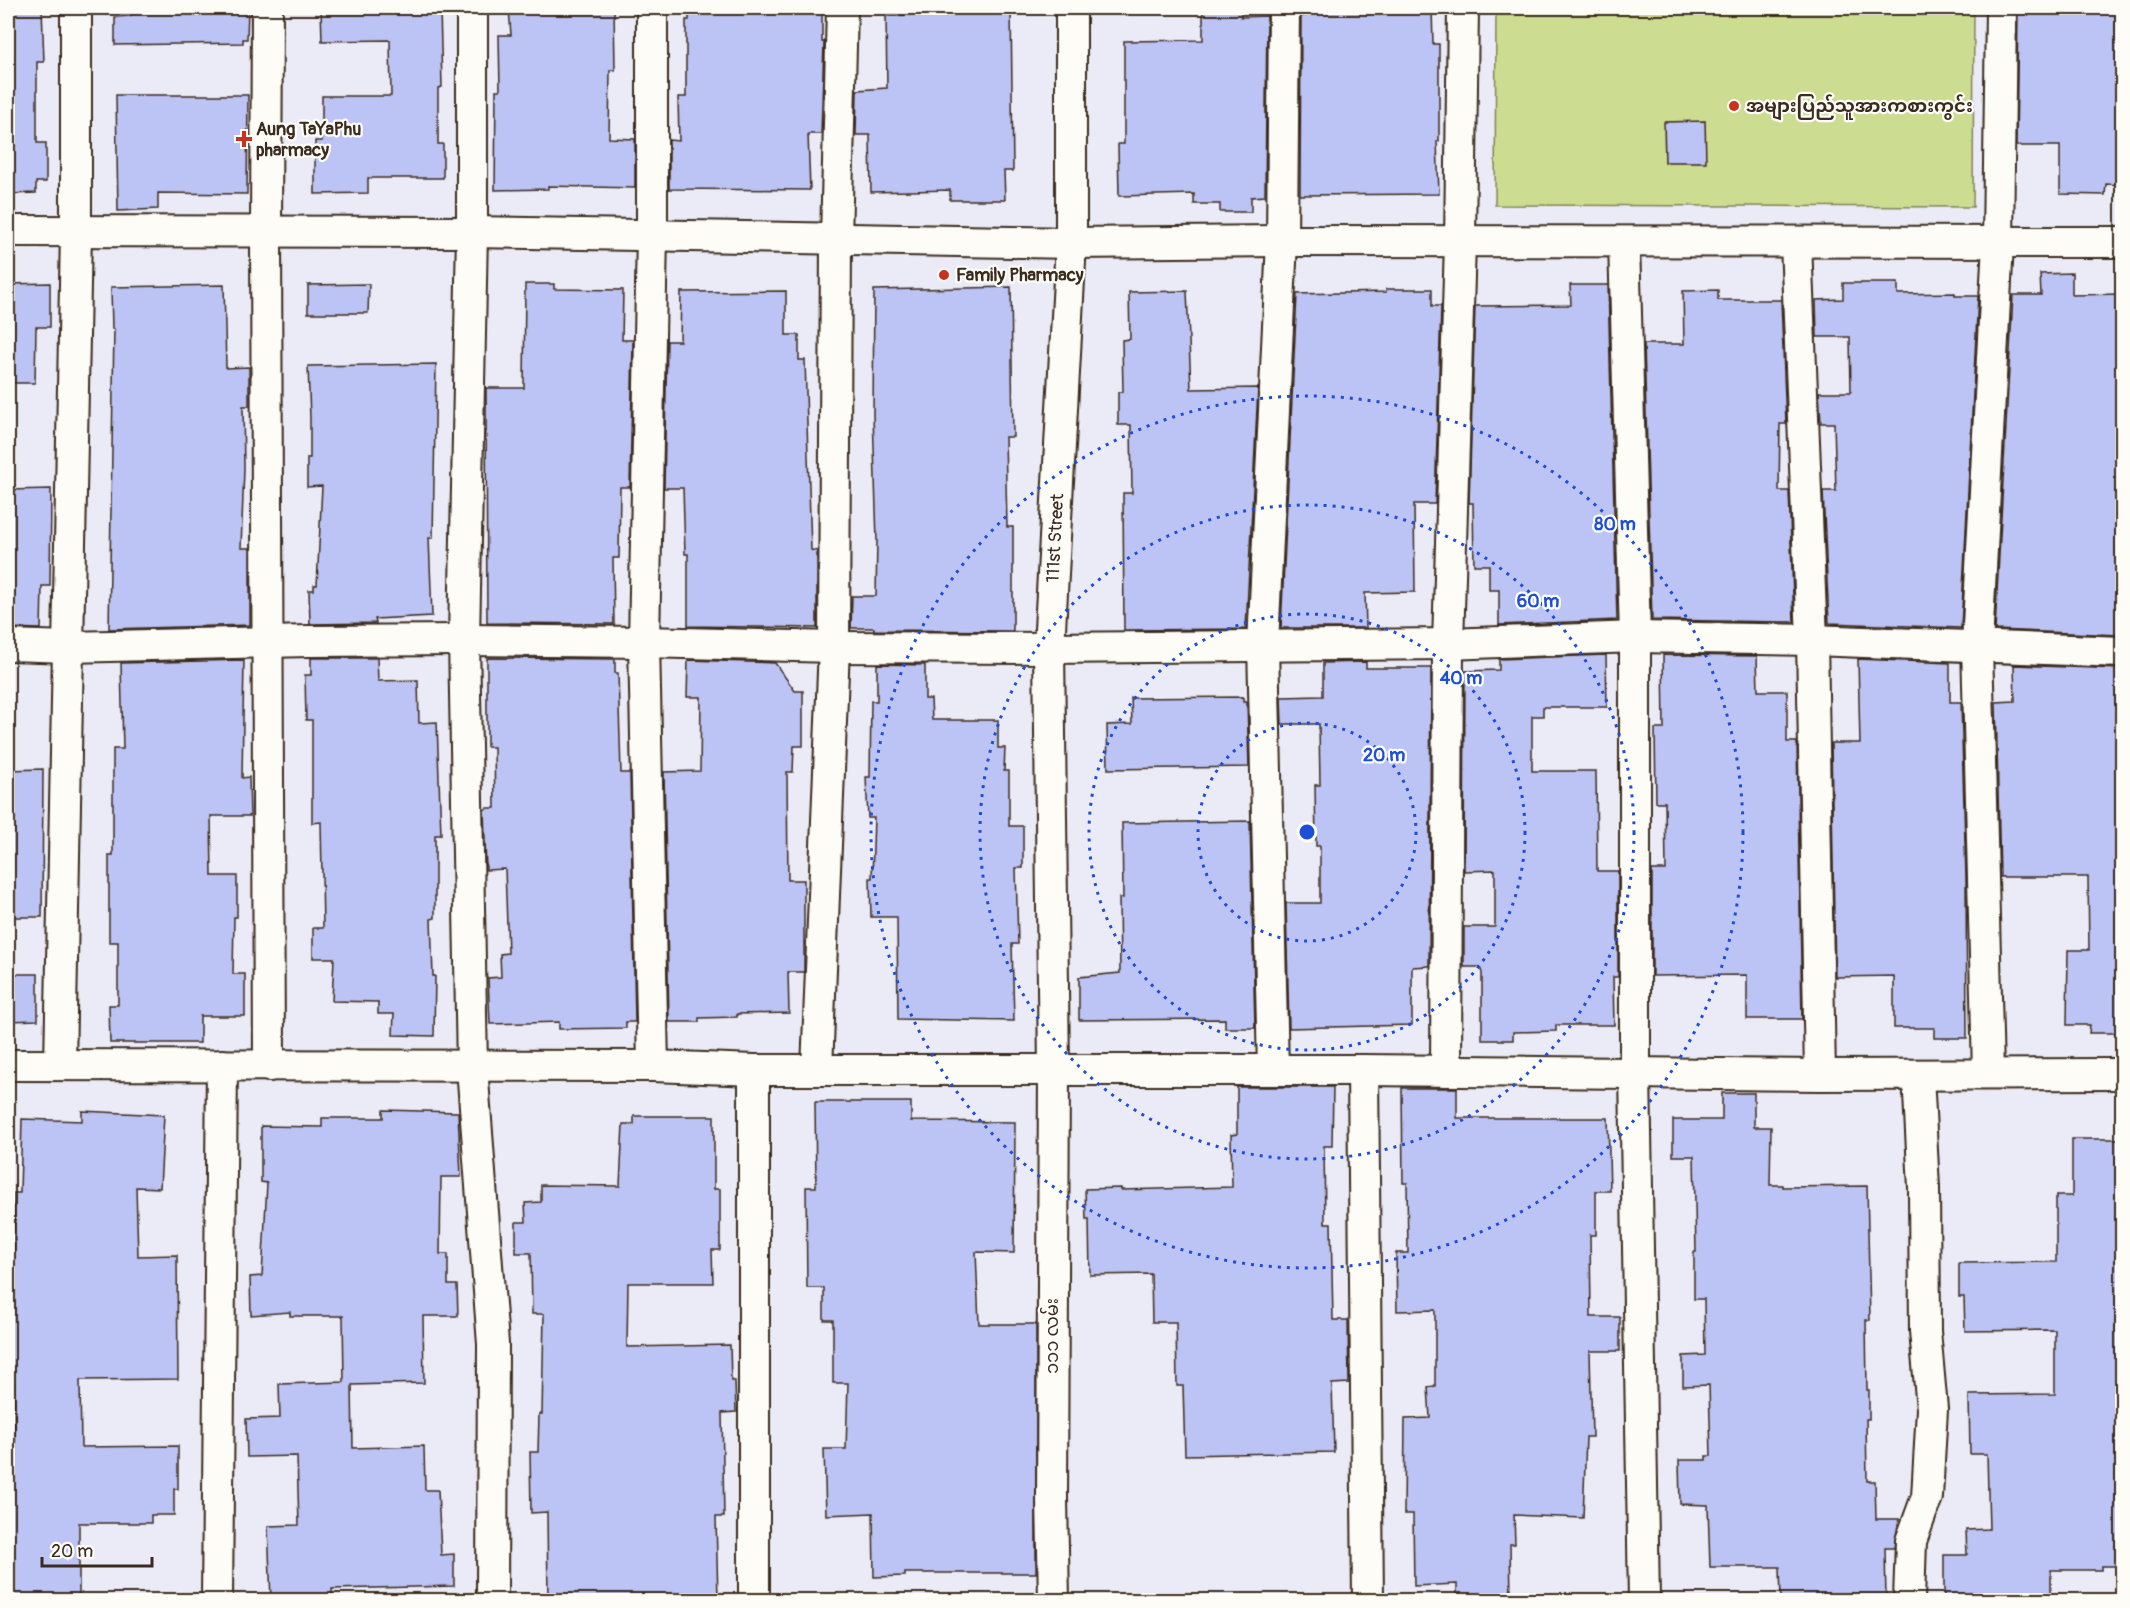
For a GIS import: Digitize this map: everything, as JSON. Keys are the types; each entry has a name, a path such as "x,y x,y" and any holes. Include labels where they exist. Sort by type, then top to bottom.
{"street":[{"path":"60,1065 76,232 76,8"},
{"path":"267,8 270,1066"},
{"path":"472,8 472,232 464,640 472,1067 493,1344 492,1600"},
{"path":"652,8 652,235 644,642 653,1066"},
{"path":"817,1069 834,647 836,239 842,8"},
{"name":"111st Street","path":"1054,1071 1049,648 1071,243 1071,8"},
{"path":"1273,1070 1263,645 1282,241 1284,8"},
{"path":"1446,1071 1448,644 1460,242 1463,8"},
{"path":"1988,1074 1977,645 1998,243 2001,8"},
{"path":"8,231 472,232 1071,243 2122,242"},
{"path":"1624,242 1635,637 1635,1072 1644,1600"},
{"path":"1796,243 1812,640 1820,1075"},
{"path":"8,645 69,647 464,640 834,647 1049,648 1448,644 1635,637 1977,645 2122,652"},
{"path":"8,1065 653,1066 754,1070 1362,1070 1820,1075 2122,1074"},
{"path":"217,1600 222,1065"},
{"path":"754,1070 754,1600"},
{"path":"1362,1070 1368,1600"},
{"name":"၁၁၁ လမ်း","path":"1054,1071 1052,1499 1054,1600"},
{"path":"1910,1600 1911,1541 1927,1497 1932,1409 1925,1331 1924,1188 1918,1075"}],"green space":[{"name":"အများပြည်သူအားကစားကွင်း","path":"1496,8 1974,8 1973,207 1495,205"}],"building":[{"path":"8,8 42,8 44,62 37,62 37,143 46,143 46,182 36,182 36,193 8,194"},
{"path":"131,8 248,8 247,39 243,39 243,43 115,45 115,17 131,16"},
{"path":"321,8 440,8 442,87 438,88 438,144 443,144 443,178 368,178 368,193 315,194 315,141 322,141 322,96 391,96 390,40 322,41"},
{"path":"509,8 614,8 615,70 610,70 609,138 635,139 635,188 548,186 548,189 495,190 496,90 500,90 499,35 511,35"},
{"path":"689,8 822,8 822,42 824,42 821,134 808,134 810,190 669,189 669,140 679,141 678,97 686,97 686,20 689,20"},
{"path":"904,8 1011,8 1013,171 1004,171 1005,200 950,200 950,190 871,192 870,135 856,135 857,90 887,88 886,16 904,16"},
{"path":"1203,8 1241,8 1241,17 1267,16 1265,196 1251,197 1251,212 1220,212 1220,204 1194,204 1194,194 1119,196 1118,144 1124,144 1124,41 1203,40"},
{"path":"1308,8 1432,8 1433,44 1439,44 1439,141 1437,141 1439,194 1300,195 1301,16 1308,15"},
{"path":"2122,12 2122,185 2106,184 2105,195 2060,194 2060,146 2016,146 2018,13"},
{"path":"116,95 248,95 247,194 158,193 158,209 118,211"},
{"path":"1705,121 1706,162 1665,162 1664,122"},
{"path":"2072,273 2072,295 2122,294 2122,635 1995,630 2013,295 2041,295 2040,274"},
{"path":"50,283 50,327 36,327 35,383 8,383 8,284"},
{"path":"1843,283 1898,283 1898,294 1955,293 1955,296 1978,296 1961,628 1829,623 1823,491 1836,491 1834,423 1821,423 1819,392 1851,392 1850,337 1817,337 1816,300 1843,299"},
{"path":"369,284 368,313 308,313 308,285"},
{"path":"525,284 554,284 554,289 623,290 622,340 633,340 630,487 620,487 619,558 613,558 614,624 487,623 486,388 524,388"},
{"path":"224,285 226,368 249,367 249,406 243,406 244,469 241,548 250,548 250,625 109,629 114,329 112,329 111,287"},
{"path":"1570,285 1608,285 1617,620 1499,625 1499,590 1489,590 1489,565 1474,565 1473,503 1469,503 1475,306 1571,305"},
{"path":"1011,287 1013,437 1005,437 1007,527 1013,527 1013,631 851,628 852,596 876,596 877,541 873,415 874,290"},
{"path":"1386,289 1432,289 1432,306 1441,306 1435,504 1414,504 1415,592 1365,593 1366,628 1281,628 1297,294 1386,292"},
{"path":"1718,290 1718,300 1781,300 1786,424 1780,424 1779,491 1789,491 1794,622 1652,620 1644,344 1684,344 1683,291"},
{"path":"786,291 786,335 799,335 799,360 805,360 811,550 817,551 817,628 688,626 688,554 685,554 683,488 664,488 667,341 680,341 681,292"},
{"path":"1187,291 1191,389 1258,388 1246,629 1124,630 1123,493 1132,493 1131,425 1118,425 1118,392 1123,392 1122,340 1130,339 1129,292"},
{"path":"436,364 433,538 429,538 432,616 375,619 376,623 310,624 309,590 314,590 314,585 317,585 322,486 307,487 307,458 310,458 308,366"},
{"path":"51,489 50,586 42,586 41,629 8,628 8,490"},
{"path":"1606,655 1607,707 1543,707 1543,716 1532,716 1532,771 1596,771 1597,871 1618,871 1618,977 1613,977 1614,1025 1556,1025 1556,1031 1513,1032 1513,1040 1482,1040 1482,973 1480,967 1464,967 1464,927 1495,927 1495,870 1464,871 1465,671 1499,670 1499,659"},
{"path":"1663,655 1757,656 1758,691 1787,691 1787,742 1797,742 1802,1019 1747,1019 1747,975 1652,976 1652,870 1666,870 1665,802 1656,802 1655,729 1664,729"},
{"path":"311,658 377,658 378,681 418,680 419,723 437,722 441,835 435,835 435,918 431,919 433,976 435,976 434,1036 393,1035 394,1014 378,1014 378,1002 332,1001 334,958 313,958 313,928 323,928 321,822 312,823 312,720 306,720 305,675 311,675"},
{"path":"487,658 615,659 615,673 618,673 621,773 630,773 635,1022 626,1022 626,1028 559,1029 559,1022 490,1024 488,978 501,977 500,954 508,953 505,869 486,870 484,810 495,808 494,747 487,747"},
{"path":"1858,659 1950,663 1950,702 1961,702 1966,878 1967,1038 1934,1038 1934,1028 1894,1028 1894,976 1835,977 1831,743 1860,743"},
{"path":"244,660 242,778 249,777 250,816 211,816 212,876 237,876 233,974 245,974 245,1016 200,1016 200,1043 110,1043 109,1005 118,1005 118,942 109,942 109,855 113,855 113,749 123,749 121,663"},
{"path":"688,660 775,663 795,691 803,691 803,746 794,746 793,772 787,772 788,880 804,880 804,972 788,972 789,1013 737,1014 737,1017 699,1018 699,1022 669,1022 664,772 700,771 701,697 687,697"},
{"path":"1366,662 1366,668 1431,668 1429,966 1412,967 1412,1025 1289,1028 1286,903 1320,903 1320,846 1316,846 1315,785 1320,785 1319,724 1282,724 1281,697 1323,696 1323,663"},
{"path":"877,664 925,665 925,699 931,699 932,720 998,720 998,748 1005,748 1004,771 1009,771 1009,826 1023,826 1023,868 1016,868 1018,944 1012,944 1014,1021 898,1019 897,917 871,917 870,878 872,878 874,818 868,818 866,777 870,777 871,701 877,701"},
{"path":"2014,665 2122,669 2122,1033 2089,1033 2090,1025 2067,1025 2068,950 2089,950 2088,877 2000,877 1996,702 2015,701"},
{"path":"1243,697 1243,702 1247,702 1249,767 1108,769 1107,725 1132,724 1131,698"},
{"path":"43,769 42,917 8,917 8,770"},
{"path":"1250,821 1255,1028 1225,1028 1225,1019 1079,1020 1079,977 1120,973 1119,898 1123,898 1122,823"},
{"path":"8,974 38,974 38,1020 8,1021"},
{"path":"1237,1087 1333,1087 1332,1146 1324,1146 1325,1223 1331,1223 1333,1320 1348,1320 1349,1383 1332,1384 1334,1452 1185,1455 1183,1386 1177,1386 1176,1322 1152,1322 1151,1274 1090,1275 1089,1219 1086,1219 1085,1189 1232,1187 1231,1135 1237,1134"},
{"path":"1402,1088 1457,1088 1457,1118 1608,1118 1610,1191 1596,1191 1596,1235 1590,1235 1591,1317 1620,1317 1620,1351 1590,1351 1592,1437 1586,1437 1583,1518 1514,1515 1515,1544 1510,1544 1511,1600 1457,1600 1457,1584 1414,1586 1413,1514 1404,1514 1405,1419 1430,1418 1428,1387 1435,1386 1435,1310 1397,1311 1396,1253 1408,1253 1407,1183 1403,1183"},
{"path":"1722,1093 1754,1093 1754,1127 1771,1127 1770,1185 1783,1185 1783,1187 1867,1186 1870,1320 1866,1320 1867,1390 1869,1390 1869,1419 1866,1419 1867,1481 1875,1481 1876,1519 1899,1519 1894,1548 1885,1548 1886,1600 1781,1600 1780,1567 1710,1567 1708,1505 1680,1504 1679,1460 1706,1460 1706,1456 1711,1456 1709,1385 1683,1386 1683,1356 1705,1355 1704,1299 1694,1299 1694,1252 1696,1252 1694,1156 1673,1156 1673,1120 1722,1120"},
{"path":"815,1102 911,1102 911,1121 1015,1122 1014,1253 976,1252 979,1324 1036,1324 1036,1573 905,1573 905,1576 874,1577 873,1513 826,1515 824,1449 846,1449 848,1383 833,1383 833,1320 824,1320 824,1288 807,1288 806,1187 816,1187"},
{"path":"383,1110 458,1112 461,1177 441,1177 440,1254 448,1254 448,1285 457,1285 458,1316 423,1316 424,1383 352,1385 353,1448 424,1446 425,1490 438,1490 441,1555 454,1554 454,1586 332,1589 333,1600 271,1600 268,1526 299,1525 297,1456 247,1457 246,1419 280,1418 279,1384 344,1382 343,1316 290,1316 290,1312 251,1315 250,1277 262,1276 267,1183 261,1182 261,1126 322,1127 322,1118 383,1118"},
{"path":"82,1111 164,1115 160,1188 136,1187 138,1256 177,1255 178,1379 80,1380 81,1447 178,1446 178,1489 174,1489 174,1515 151,1515 151,1523 79,1523 79,1600 8,1600 8,1448 15,1448 14,1383 8,1383 8,1252 14,1252 14,1193 20,1193 22,1119 82,1121"},
{"path":"634,1116 714,1116 714,1189 720,1189 720,1250 712,1250 713,1283 628,1283 627,1347 730,1345 731,1381 735,1381 736,1412 722,1413 724,1517 716,1517 718,1600 548,1600 547,1512 531,1513 530,1452 538,1452 539,1414 542,1414 544,1314 532,1314 531,1253 516,1253 516,1222 526,1222 525,1203 541,1202 541,1185 620,1186 623,1124 634,1124"},
{"path":"2072,1139 2122,1139 2122,1566 2101,1566 2101,1570 2051,1570 2051,1595 2022,1595 2022,1600 1944,1600 1944,1555 1967,1555 1966,1530 1989,1529 1987,1454 1970,1454 1969,1395 2055,1394 2055,1330 1965,1331 1964,1297 1959,1297 1959,1263 2056,1262 2056,1196 2072,1196"}],"place":[{"name":"အများပြည်သူအားကစားကွင်း","path":"1734,106"},
{"name":"Aung TaYaPhu pharmacy","path":"244,139"},
{"name":"Family Pharmacy","path":"944,275"}]}
